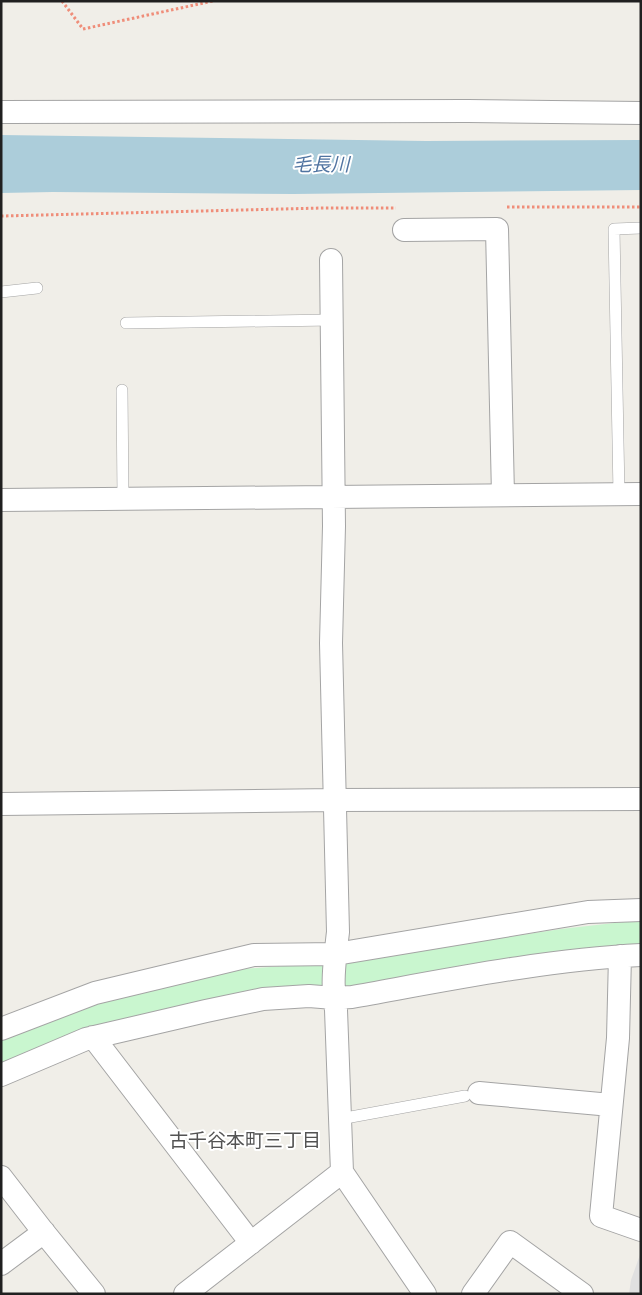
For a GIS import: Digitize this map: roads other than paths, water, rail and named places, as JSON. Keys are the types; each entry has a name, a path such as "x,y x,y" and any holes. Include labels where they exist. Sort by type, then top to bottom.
{"street":[{"path":"1,112 468,111 641,113"},
{"path":"404,230 497,230 503,495"},
{"path":"330,260 334,526 331,643 338,932 334,998 342,1172 425,1294"},
{"path":"1,500 630,494"},
{"path":"1,804 641,799"},
{"path":"1,1029 96,993 254,955 336,954 588,912 641,910"},
{"path":"1,1075 86,1039 263,999 309,996 352,997 537,965 630,956 618,1038 601,1216 641,1230"},
{"path":"93,1037 251,1242"},
{"path":"472,1094 611,1105"},
{"path":"185,1294 342,1172"},
{"path":"1,1177 94,1294"},
{"path":"1,1264 44,1232"},
{"path":"473,1294 510,1242 582,1294"}],"lane":[{"path":"630,494 614,229 641,228"},
{"path":"1,292 37,288"},
{"path":"126,323 332,320"},
{"path":"122,390 123,498"},
{"path":"340,1120 472,1094"}],"water":[{"name":"毛長川","path":"1,135 426,141 641,140 641,190 293,194 1,193"}],"district":[{"name":"古千谷本町三丁目","path":"245,1140"}]}
